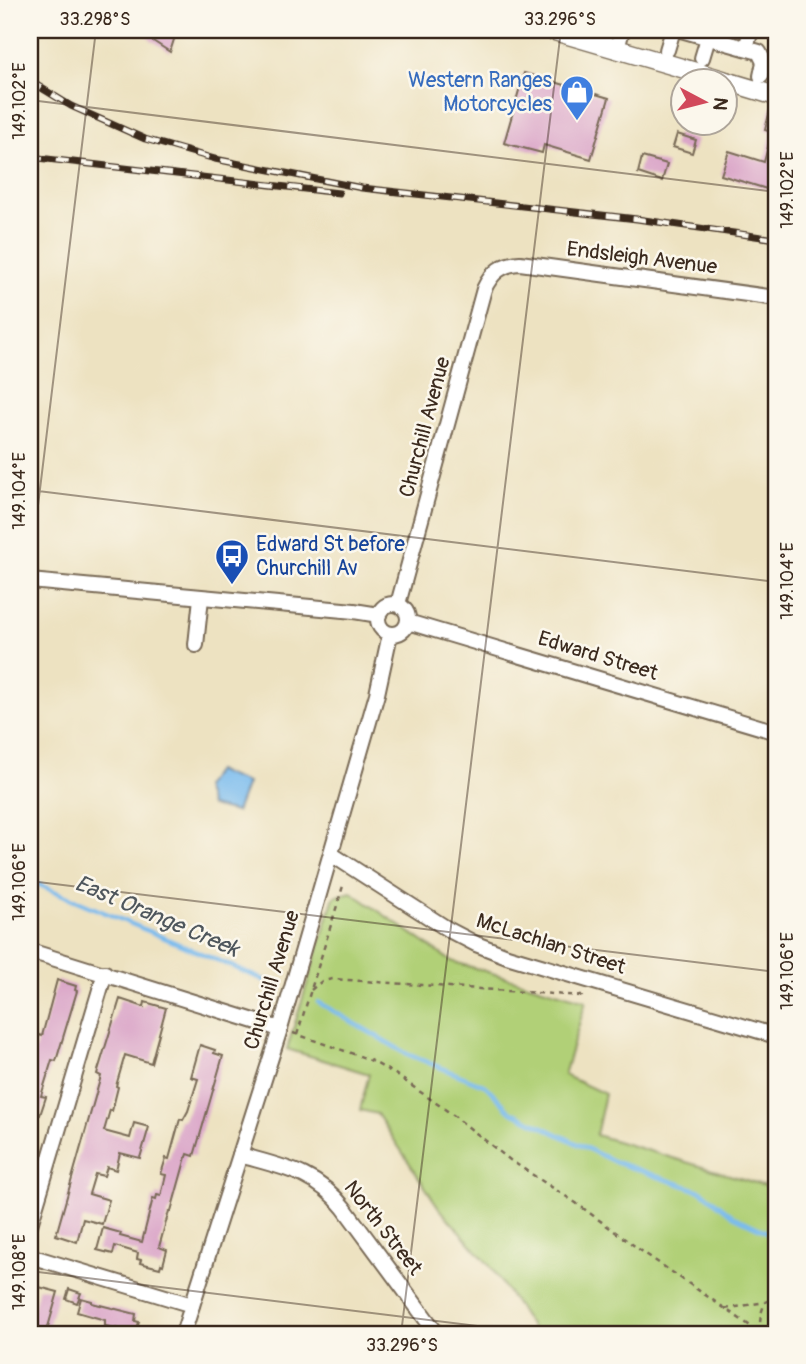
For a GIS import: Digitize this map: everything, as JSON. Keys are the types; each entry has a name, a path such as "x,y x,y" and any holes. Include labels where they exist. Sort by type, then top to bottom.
{"main road":[{"path":"551,30 674,66"},
{"path":"740,86 776,96"}],"street":[{"path":"617,49 622,30"},
{"path":"667,50 673,30"},
{"path":"681,30 759,52 764,62 761,76"},
{"path":"747,48 751,30"},
{"path":"702,58 708,38"},
{"name":"Endsleigh Avenue","path":"503,266 520,263 776,298"},
{"name":"Churchill Avenue","path":"398,604 484,289 489,279 503,266"},
{"path":"30,581 379,615"},
{"path":"196,645 201,598"},
{"path":"388,604 398,604 408,613 407,626 400,633 390,634 382,629 379,615 388,604"},
{"name":"Edward Street","path":"408,622 776,732"},
{"name":"Churchill Avenue","path":"183,1334 280,1029 377,694 390,634"},
{"name":"McLachlan Street","path":"331,854 423,915 476,944 507,956 776,1036"},
{"path":"30,951 280,1029"},
{"path":"30,1225 105,973"},
{"name":"North Street","path":"240,1155 295,1171 327,1189 437,1334"},
{"path":"30,1256 192,1306"}],"path":[{"path":"297,1035 342,886"},
{"path":"311,990 322,981 333,979 582,996 587,980"},
{"path":"280,1029 368,1059 395,1074 501,1153 760,1333"},
{"path":"725,1309 765,1303 776,1298"},
{"path":"760,1333 761,1314 765,1303"}],"green space":[{"path":"351,892 451,961 586,1001 564,1075 605,1094 596,1135 776,1189 776,1334 536,1334 490,1266 439,1208 377,1114 360,1110 369,1074 287,1049 334,897"}],"water":[{"path":"216,771 247,783 236,812 210,806 204,787"}],"building":[{"path":"136,30 177,30 170,52"},
{"path":"524,73 609,98 591,159 544,145 542,153 504,143"},
{"path":"771,106 776,107 776,176 774,175 770,190 721,175 729,151 764,162 772,132 765,130"},
{"path":"676,136 696,140 692,153 673,147"},
{"path":"642,157 667,164 662,181 638,173"},
{"path":"57,980 76,986 77,991 56,1061 52,1060 41,1096 46,1097 40,1115 36,1114 33,1125 30,1125 30,1070"},
{"path":"120,999 144,1007 145,1002 166,1008 151,1063 125,1055 112,1111 110,1110 104,1131 130,1138 134,1123 149,1127 140,1158 120,1153 116,1170 107,1167 104,1176 95,1174 89,1194 109,1200 102,1224 83,1219 77,1242 56,1235 101,1076 97,1074"},
{"path":"200,1045 223,1056 194,1156 188,1154 186,1157 169,1211 159,1247 167,1250 163,1265 161,1264 160,1268 140,1263 141,1260 137,1259 138,1253 115,1246 113,1254 97,1250 103,1228 142,1242 153,1198 161,1196 166,1175 161,1174 166,1158 169,1159 180,1119 183,1120 188,1111 198,1079 191,1077"},
{"path":"39,1287 58,1292 46,1334 30,1330 30,1315 32,1316"},
{"path":"69,1289 81,1293 77,1303 66,1299"},
{"path":"81,1298 136,1314 135,1321 139,1322 136,1332 131,1331 129,1334 117,1331 118,1329 105,1326 105,1320 77,1312"}],"waterway":[{"name":"East Orange Creek","path":"30,881 271,983"},
{"name":"East Orange Creek","path":"318,1002 407,1054 486,1086 510,1111 615,1162 703,1192 733,1216 769,1233 776,1251 776,1273"}],"railway":[{"path":"30,81 71,106 145,139 215,159 362,188 637,219 776,239"},
{"path":"30,157 339,193"}],"place":[{"name":"Western Ranges Motorcycles","path":"577,122"},
{"name":"Edward St before Churchill Av","path":"232,586"}]}
